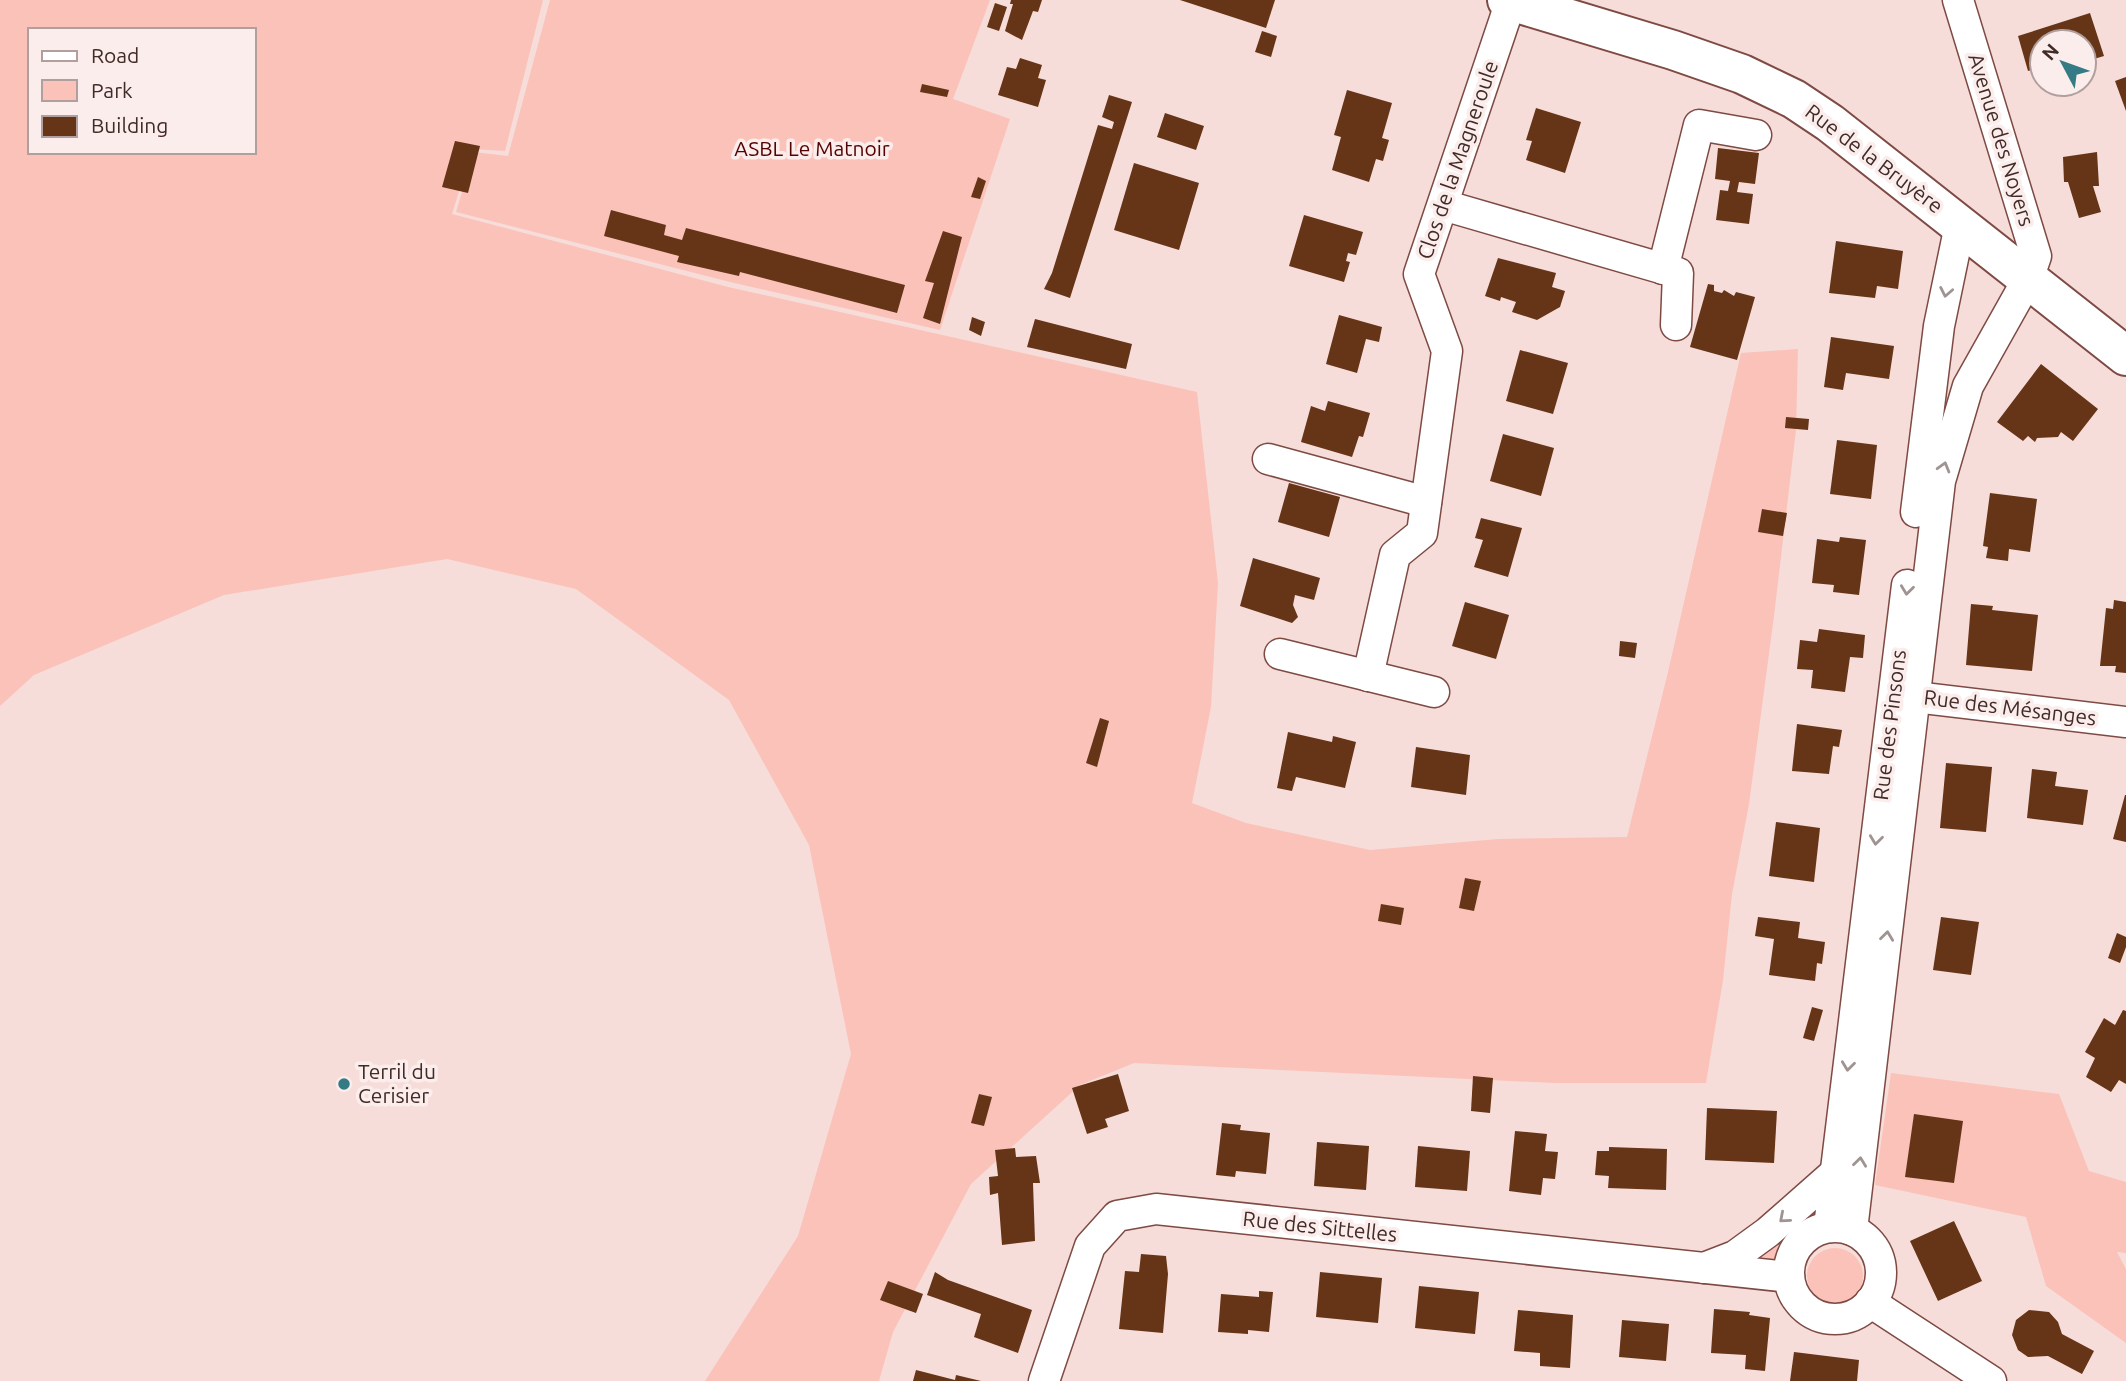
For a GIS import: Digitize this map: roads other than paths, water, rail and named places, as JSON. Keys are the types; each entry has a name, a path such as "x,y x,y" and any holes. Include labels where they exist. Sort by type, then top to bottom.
{"street":[{"name":"Avenue des Noyers","path":"1958,0 2036,256 2028,279"},
{"name":"Rue de la Bruyère","path":"1509,1 1673,50 1742,74 1794,99 1830,122 2126,356"},
{"name":"Clos de la Magneroule","path":"1368,676 1395,555 1422,533 1447,351 1419,274 1509,1"},
{"path":"1663,269 1699,125 1756,135"},
{"path":"1443,205 1678,273 1676,325"},
{"name":"Rue des Pinsons","path":"1840,1228 1905,695 1939,327 1960,225"},
{"name":"Rue des Pinsons","path":"1840,1228 1835,1173 1905,695 1940,481 1968,386 2028,279"},
{"path":"1268,458 1426,502"},
{"path":"1280,654 1434,692"},
{"name":"Rue des Mésanges","path":"1905,695 2126,722"},
{"path":"1704,1268 1734,1255 1768,1232 1835,1173"},
{"name":"Rue des Sittelles","path":"1044,1381 1090,1246 1117,1216 1156,1209 1789,1278"},
{"path":"1840,1228 1867,1239 1879,1260 1881,1276 1870,1302 1853,1315 1825,1318 1805,1308 1795,1296 1789,1278 1789,1266 1801,1241 1813,1232 1840,1228"},
{"path":"1870,1302 1990,1381"}],"place":[{"name":"Terril du Cerisier","path":"344,1084"}],"park label":[{"name":"ASBL Le Matnoir","path":"812,149"}]}
